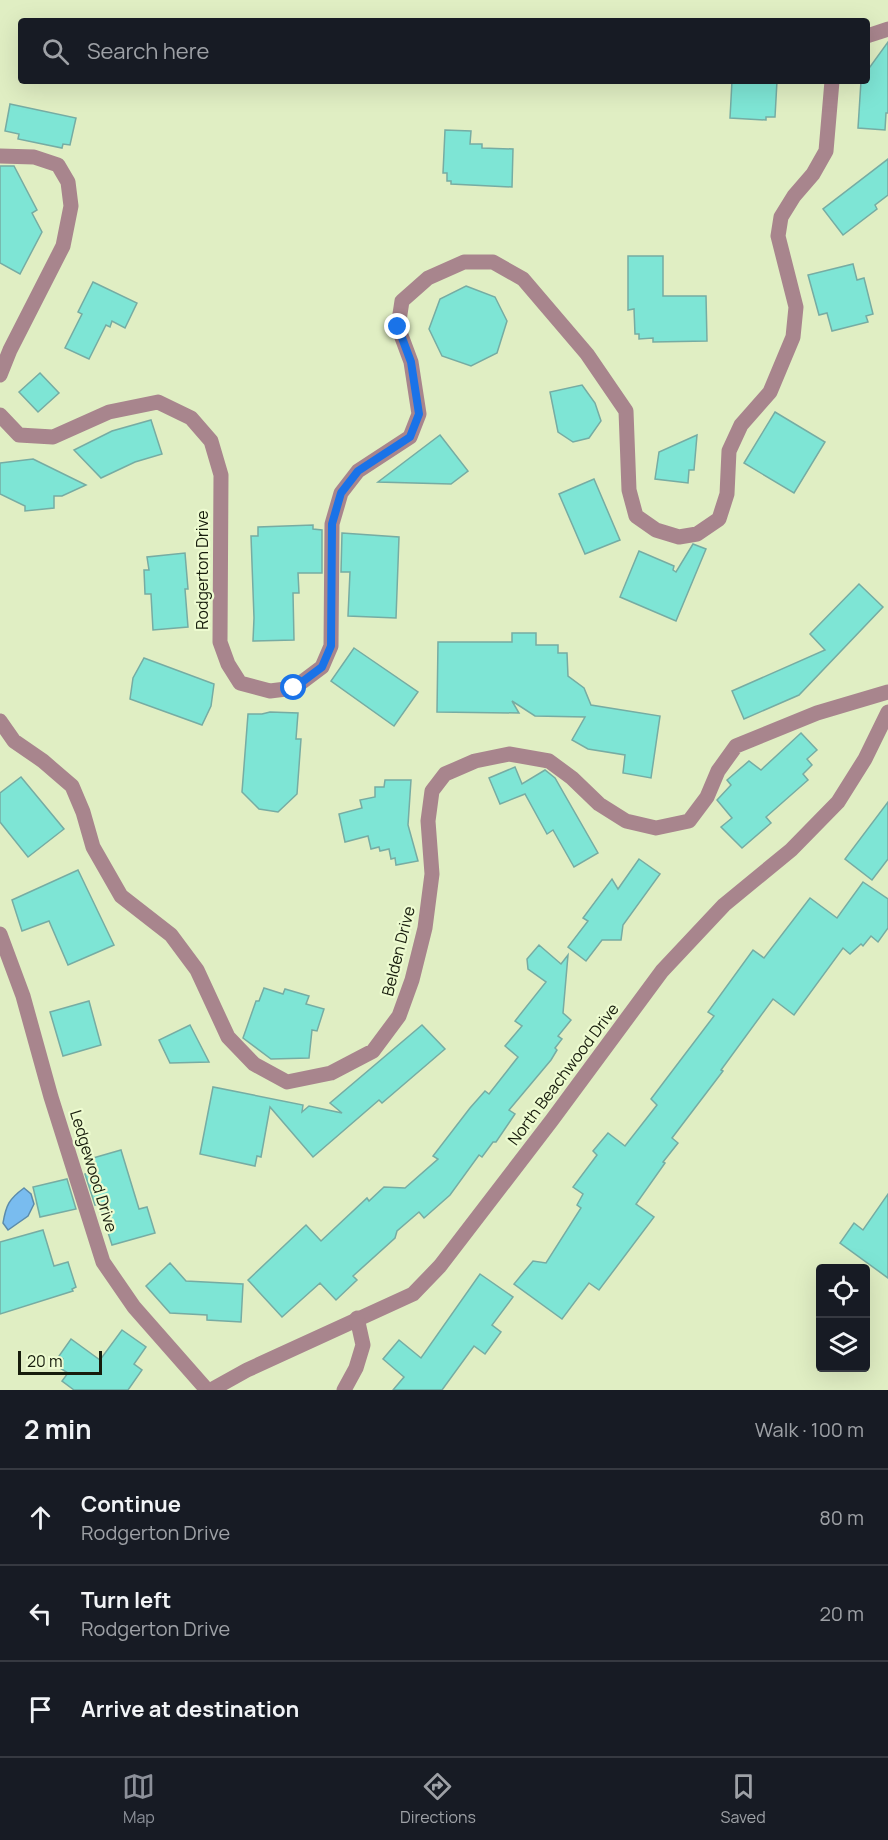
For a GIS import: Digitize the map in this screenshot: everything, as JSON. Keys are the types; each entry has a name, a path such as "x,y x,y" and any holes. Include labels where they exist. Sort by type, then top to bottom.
{"street":[{"path":"870,35 888,29"},
{"name":"Rodgerton Drive","path":"0,415 19,435 53,437 109,412 158,402 191,418 211,441 221,475 220,642 228,664 240,682 270,691 294,688 322,667 331,646 332,524 341,493 358,471 410,437 419,414 411,362 398,327 402,301 428,278 464,262 493,262 523,279 587,354 626,411 629,490 636,516 656,530 679,537 697,534 719,519 727,494 729,451 741,424 770,392 793,337 796,306 778,236 781,217 794,196 813,174 826,152 832,84"},
{"path":"0,156 34,157 58,165 68,182 71,206 63,246 10,350 0,375"},
{"name":"Belden Drive","path":"0,721 14,741 43,761 72,786 83,812 93,847 121,896 171,935 196,970 228,1037 254,1064 286,1082 331,1073 373,1051 399,1016 412,980 425,927 432,874 428,821 432,791 445,774 475,761 508,754 549,761 608,810 626,821 656,828 689,821 707,797 718,771 736,746 817,712 888,692"},
{"name":"North Beachwood Drive","path":"209,1390 357,1318 413,1294 440,1266 662,971 724,905 791,850 838,802 865,759 888,712"},
{"name":"Ledgewood Drive","path":"0,934 23,996 51,1096 103,1262 134,1307 209,1390"},
{"path":"344,1390 356,1368 363,1345 357,1318"}],"water":[{"path":"24,1188 31,1194 34,1204 28,1216 8,1230 3,1223 7,1207"}],"building":[{"path":"888,42 888,113 886,113 885,130 858,128 861,84 870,84 870,67"},
{"path":"732,84 777,84 775,117 766,117 766,120 730,118"},
{"path":"10,104 76,118 70,145 63,144 62,148 18,139 19,134 5,131"},
{"path":"445,130 471,131 470,144 482,144 482,148 513,149 512,187 451,184 451,181 447,181 447,173 443,173"},
{"path":"888,159 888,195 875,205 877,209 843,235 823,209"},
{"path":"0,166 14,166 37,210 32,213 42,232 20,274 0,263"},
{"path":"628,256 663,256 663,296 706,296 707,341 653,342 653,338 639,339 639,334 635,334 634,309 628,310"},
{"path":"853,264 857,280 864,278 873,314 866,316 868,322 832,331 827,313 819,315 808,275"},
{"path":"93,282 137,303 125,328 112,321 110,327 106,325 89,359 65,348 82,314 78,312"},
{"path":"466,286 495,297 507,321 497,353 471,366 442,356 429,329 440,299"},
{"path":"40,373 59,393 38,412 19,392"},
{"path":"582,385 595,403 601,421 589,438 573,442 558,432 550,392"},
{"path":"775,412 825,442 794,493 744,463"},
{"path":"151,420 162,454 135,462 101,478 74,450 112,431"},
{"path":"440,435 468,471 451,484 378,482"},
{"path":"697,435 694,470 689,470 688,483 655,479 659,452"},
{"path":"33,459 86,485 62,496 54,496 54,508 25,511 25,506 0,494 0,463"},
{"path":"594,479 620,540 585,554 559,494"},
{"path":"313,525 313,529 322,530 322,573 298,573 299,593 293,593 294,640 253,641 251,536 258,536 258,527"},
{"path":"342,533 399,537 396,618 348,616 350,572 341,572"},
{"path":"693,544 706,549 676,621 620,597 639,551 674,566 673,570 676,572"},
{"path":"185,553 188,627 153,630 151,594 145,594 144,570 149,570 147,557"},
{"path":"859,584 883,607 799,695 744,719 732,691 825,650 810,634"},
{"path":"512,633 536,633 536,645 558,645 558,653 567,653 568,676 584,688 591,705 660,716 651,778 623,773 625,755 588,749 572,740 585,717 535,716 512,701 519,713 437,712 438,642 512,642"},
{"path":"354,648 418,692 394,726 331,681"},
{"path":"144,658 214,684 211,706 202,725 130,699 133,678"},
{"path":"298,713 296,739 301,739 297,794 278,812 259,809 242,792 248,714"},
{"path":"801,733 817,750 807,759 812,765 803,774 808,780 766,817 771,823 742,848 721,827 732,818 717,800 731,785 727,780 749,761 761,770"},
{"path":"515,767 522,784 545,770 555,778 598,853 574,867 553,830 547,834 525,794 500,804 489,778"},
{"path":"21,777 64,829 28,857 0,822 0,793"},
{"path":"385,780 411,780 408,825 418,861 396,865 395,858 391,859 389,849 380,851 379,847 371,849 368,836 345,842 339,814 362,808 360,800 375,797 375,787 384,787"},
{"path":"888,802 888,859 872,880 845,859"},
{"path":"639,859 660,874 623,925 621,940 602,940 586,961 568,947 588,921 583,918 612,879 618,889"},
{"path":"78,870 114,945 68,965 49,921 22,931 12,900"},
{"path":"863,882 888,899 888,928 878,942 871,936 863,946 861,944 850,954 843,948 794,1015 773,999 721,1070 723,1071 672,1138 678,1143 636,1204 654,1217 599,1290 589,1283 562,1319 514,1284 533,1261 546,1263 581,1208 577,1205 583,1194 573,1187 597,1155 593,1151 608,1133 625,1146 657,1105 651,1099 714,1016 708,1012 753,950 764,958 810,898 837,918"},
{"path":"539,945 561,964 568,955 563,1013 571,1020 558,1036 562,1039 555,1048 557,1050 551,1060 509,1110 515,1114 496,1142 493,1142 482,1157 479,1155 450,1195 424,1218 419,1212 397,1231 395,1238 353,1276 357,1280 336,1300 320,1283 282,1317 248,1280 306,1225 321,1241 367,1198 369,1201 384,1187 405,1188 438,1159 433,1156 470,1108 485,1091 489,1094 518,1057 505,1046 522,1026 515,1021 546,982 528,969 527,959"},
{"path":"264,988 283,994 285,989 309,996 306,1004 324,1009 317,1031 312,1030 309,1058 271,1059 243,1038 256,1001 259,1001"},
{"path":"89,1001 101,1045 63,1056 50,1012"},
{"path":"190,1025 209,1062 170,1063 159,1040"},
{"path":"422,1025 445,1049 382,1103 379,1100 313,1157 270,1107 261,1157 257,1156 255,1166 200,1154 213,1087 303,1105 302,1112 309,1106 342,1113 330,1103"},
{"path":"121,1150 139,1209 147,1207 155,1233 112,1245 99,1204 95,1205 85,1174 97,1171 93,1158"},
{"path":"67,1179 76,1209 40,1217 33,1187"},
{"path":"888,1194 888,1278 840,1243 854,1223 863,1230"},
{"path":"43,1230 54,1266 68,1262 76,1287 72,1289 73,1291 0,1314 0,1242"},
{"path":"170,1263 186,1281 243,1284 241,1322 207,1320 207,1315 170,1313 146,1286"},
{"path":"480,1274 513,1297 492,1325 501,1332 485,1354 474,1346 442,1390 393,1390 404,1377 383,1359 399,1340 421,1358"},
{"path":"122,1330 146,1347 134,1364 142,1370 128,1390 74,1390 62,1381 68,1373 60,1368 63,1359 59,1356 71,1339 100,1360"}],"route":[{"path":"294,688 322,667 331,646 332,524 341,493 358,471 410,437 419,414 411,362 398,327"}]}
